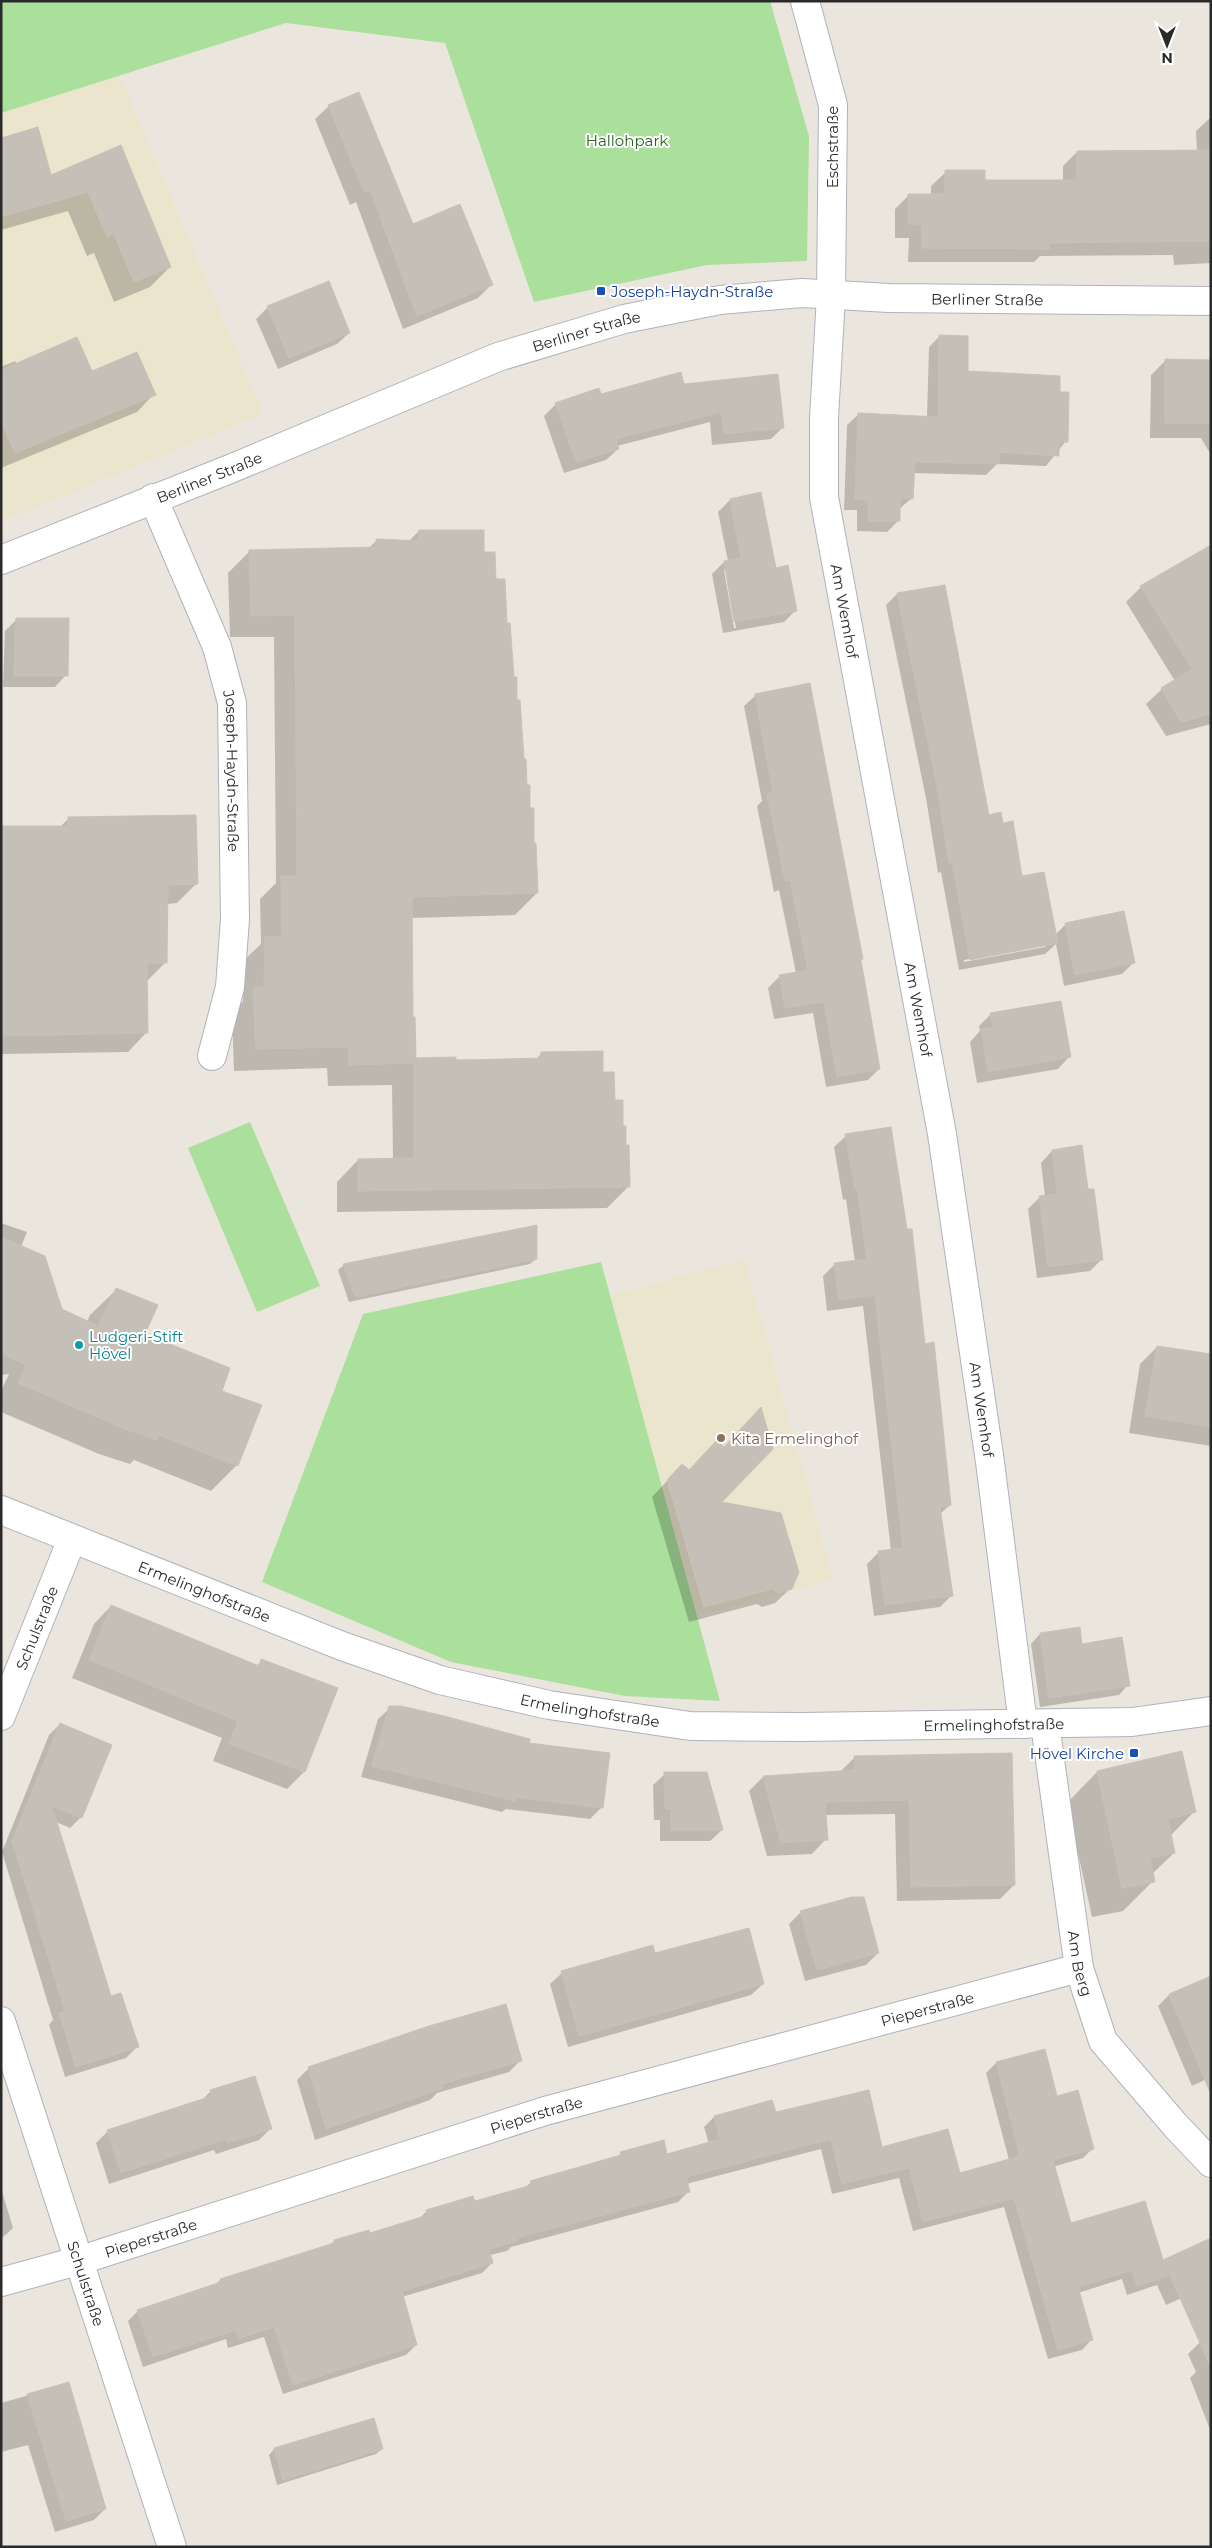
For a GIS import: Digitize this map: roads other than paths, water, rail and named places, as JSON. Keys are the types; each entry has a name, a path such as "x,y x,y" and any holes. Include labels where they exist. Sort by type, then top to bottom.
{"street":[{"name":"Eschstraße","path":"805,1 833,105 831,296"},
{"name":"Berliner Straße","path":"1,560 230,469 498,357 606,324 720,300 802,293 831,296 1211,301"},
{"name":"Am Wemhof","path":"831,296 824,418 824,496 942,1134 990,1462 1034,1724"},
{"name":"Joseph-Haydn-Straße","path":"153,498 217,647 232,703 235,919 230,987 212,1056"},
{"name":"Ermelinghofstraße","path":"1,1510 360,1652 440,1680 549,1706 690,1726 802,1727 1132,1722 1211,1711"},
{"name":"Schulstraße","path":"1,1716 72,1539"},
{"name":"Am Berg","path":"1034,1724 1079,1968 1104,2041 1175,2125 1211,2163"},
{"name":"Pieperstraße","path":"1,2282 81,2260 545,2111 1079,1968"},
{"name":"Schulstraße","path":"1,2020 81,2260 172,2547"}],"place":[{"name":"Joseph-Haydn-Straße","path":"601,291"},
{"name":"Ludgeri-Stift Hövel","path":"79,1345"},
{"name":"Kita Ermelinghof","path":"721,1438"},
{"name":"Hövel Kirche","path":"1134,1753"}],"park label":[{"name":"Hallohpark","path":"627,140"}]}
